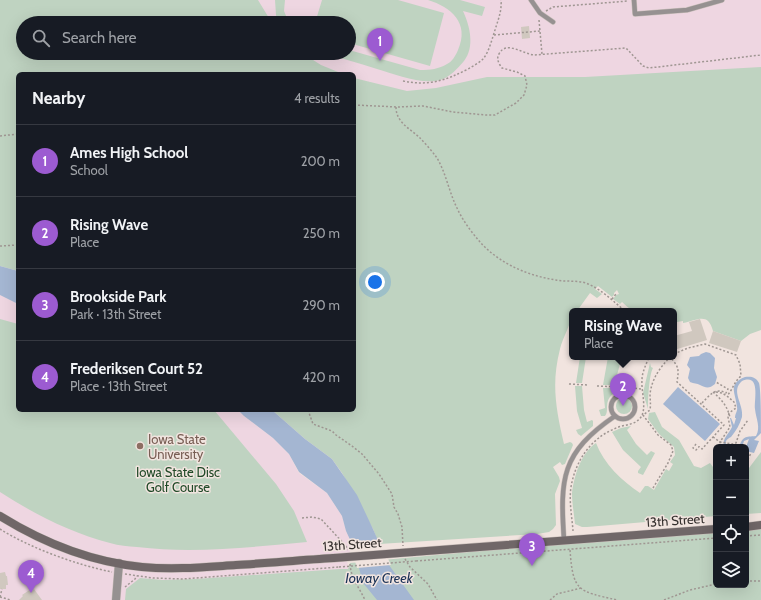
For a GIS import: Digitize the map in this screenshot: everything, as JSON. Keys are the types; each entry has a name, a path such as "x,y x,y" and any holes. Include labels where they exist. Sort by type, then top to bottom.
{"main road":[{"name":"13th Street","path":"0,516 13,524 68,549 93,558 148,567 190,568 713,529"},
{"path":"749,526 761,525"}],"street":[{"path":"116,600 119,563"}],"lane":[{"path":"531,0 542,14 553,22"},
{"path":"634,0 635,14 687,10 722,0"},
{"path":"621,395 632,398 635,409 631,416 621,419 615,416 611,409 614,399 621,395"},
{"path":"564,540 562,492 570,462 575,452 589,435 615,416"}],"path":[{"path":"402,81 416,84 444,81 478,63 484,58 493,35 501,9 501,0"},
{"path":"542,54 539,19 547,10 553,7 628,2 628,0"},
{"path":"493,35 540,31"},
{"path":"356,105 396,107 423,106 460,113 495,115 516,103 524,95 527,85 527,80 523,74 502,68 498,60 500,52 504,48 509,47 528,55 626,48 640,64 649,68 761,55"},
{"path":"396,107 396,113 399,119 419,137 436,158 445,176 457,208 468,228 482,244 519,270 556,280 584,283 602,292 622,308"},
{"path":"0,136 16,134"},
{"path":"0,246 16,245"},
{"path":"611,299 616,294"},
{"path":"677,353 688,348 705,344 736,355 740,364 741,376 736,381 727,396"},
{"path":"648,360 642,374 643,415 658,435 671,445 674,451 653,488"},
{"path":"573,529 571,497 572,483 583,455 594,442 603,435 638,420 651,408 650,394 654,378 658,370 667,360"},
{"path":"673,360 678,366 679,372 677,382 702,403 724,425 702,450 699,447 696,444 693,448 696,450 699,447"},
{"path":"702,403 713,392 722,391 726,393 728,389 716,382"},
{"path":"569,384 588,385"},
{"path":"597,386 622,387"},
{"path":"632,388 642,390"},
{"path":"713,392 722,393 732,399 736,405 736,408 734,411 729,413"},
{"path":"713,392 723,401 730,418"},
{"path":"309,412 313,424 332,431 352,446 366,459 383,480 392,494 394,507 398,514 402,528 404,550"},
{"path":"720,442 730,428 728,417 729,413"},
{"path":"713,437 720,442 730,444 736,443 740,431 748,420"},
{"path":"749,456 751,452"},
{"path":"0,528 8,534 56,556 106,571"},
{"path":"749,536 761,535"},
{"path":"130,575 183,579 713,538"},
{"path":"570,550 575,584 585,592 617,600"},
{"path":"404,555 410,567 428,584 437,600"},
{"path":"124,588 136,579 137,576"},
{"path":"749,581 761,581"},
{"path":"664,600 690,590 713,585"},
{"path":"550,600 557,594 581,588"},
{"path":"2,589 0,597 11,600"}],"shaded area":[{"path":"0,0 761,0 761,68 356,109 356,72 18,72"},
{"name":"Iowa State University","path":"0,295 16,303 16,412 240,412 273,438 289,454 299,473 327,493 342,516 346,531 353,546 347,557 348,569 358,600 0,600"}],"green space":[{"path":"0,0 258,0 268,16 16,16 16,60 313,60 338,72 16,72 16,270 0,266"},
{"path":"275,0 285,0 284,11 286,16 276,15"},
{"path":"322,0 398,0 444,13 430,66 356,45 356,16 317,16"},
{"path":"428,0 460,0 485,7 482,16 463,11 468,23 470,36 469,49 464,61 444,79 433,81 416,80 347,60 356,60 356,52 420,70 434,69 449,63 458,50 462,32 460,24 451,12"},
{"path":"761,67 761,330 750,334 741,341 713,331 711,325 705,319 698,319 683,323 683,321 677,322 677,308 629,308 622,302 620,304 613,299 619,294 617,290 612,297 598,286 595,289 602,294 597,298 590,293 579,308 569,308 569,326 561,344 557,362 555,385 559,419 564,444 570,442 573,445 565,464 562,465 560,462 553,467 560,481 555,494 556,525 553,529 549,532 537,534 379,544 373,529 342,473 332,459 305,439 274,412 356,412 356,78 407,91 436,88 487,77 585,77"},
{"name":"Iowa State Disc Golf Course","path":"0,319 16,323 16,412 216,412 276,484 294,511 307,542 244,548 201,550 158,549 113,544 81,534 53,522 0,492"},
{"path":"580,360 586,360 582,383 576,383"},
{"path":"607,360 621,360 616,385 603,385"},
{"path":"650,363 651,367 653,368 650,381 648,409 643,393"},
{"path":"575,386 582,386 584,410 587,422 593,421 593,426 581,436 576,430 582,428 577,411"},
{"path":"603,388 622,388 610,397 607,403 606,414 605,416 601,416 599,410 605,408"},
{"path":"624,398 631,403 632,406 627,413 624,414 617,409 616,406 621,399"},
{"path":"655,412 662,427 679,440 694,466 701,468 710,463 713,467 713,516 587,527 582,527 575,524 572,493 574,479 582,459 596,443 599,451 614,471 640,493 645,486 648,486 654,490 666,469 669,471 673,464 670,462 675,455 674,447 659,434 648,419 649,413"},
{"path":"631,426 627,430 636,444 647,455 651,451 655,453 643,475 638,473 641,467 623,450 612,432"},
{"path":"761,452 761,513 749,514 749,468"},
{"path":"761,528 761,600 125,600 126,589 140,578 163,580 195,579 348,569 350,563 713,531 713,588 749,588 749,529"}],"water":[{"path":"0,266 16,270 16,303 0,295"},
{"path":"706,352 710,353 715,358 714,368 717,377 715,384 708,388 690,382 688,378 690,369 687,365 690,357 699,356"},
{"path":"745,377 755,378 760,387 761,433 754,440 759,441 754,453 749,452 749,444 747,444 749,439 744,441 743,444 740,444 745,438 756,436 758,429 755,409 755,389 752,381 742,381 737,389 742,417 735,432 727,439 726,444 724,444 725,439 732,427 730,418 734,425 736,418 737,408 734,386 739,380"},
{"path":"678,387 720,424 705,441 663,404"},
{"name":"Ioway Creek","path":"240,412 274,412 305,439 332,459 357,495 389,565 414,600 377,600 363,583 353,546 346,531 342,516 327,493 299,472 289,454 273,438"}],"pier":[{"path":"381,544 391,565 357,568 351,547"}],"building":[{"path":"529,26 530,38 522,39 521,27"},
{"path":"700,319 707,340 677,349 677,335 692,331 689,322"},
{"path":"713,331 741,341 737,352 709,343"},
{"path":"5,572 8,585 6,585 6,589 0,589 0,573"},
{"path":"31,589 32,591 34,589 42,600 19,600 23,596 22,595"}],"place":[{"name":"Ames High School","path":"380,61"},
{"name":"Rising Wave","path":"623,406"},
{"name":"Iowa State University","path":"140,446"},
{"name":"Brookside Park","path":"532,566"},
{"name":"Frederiksen Court 52","path":"31,593"}]}
